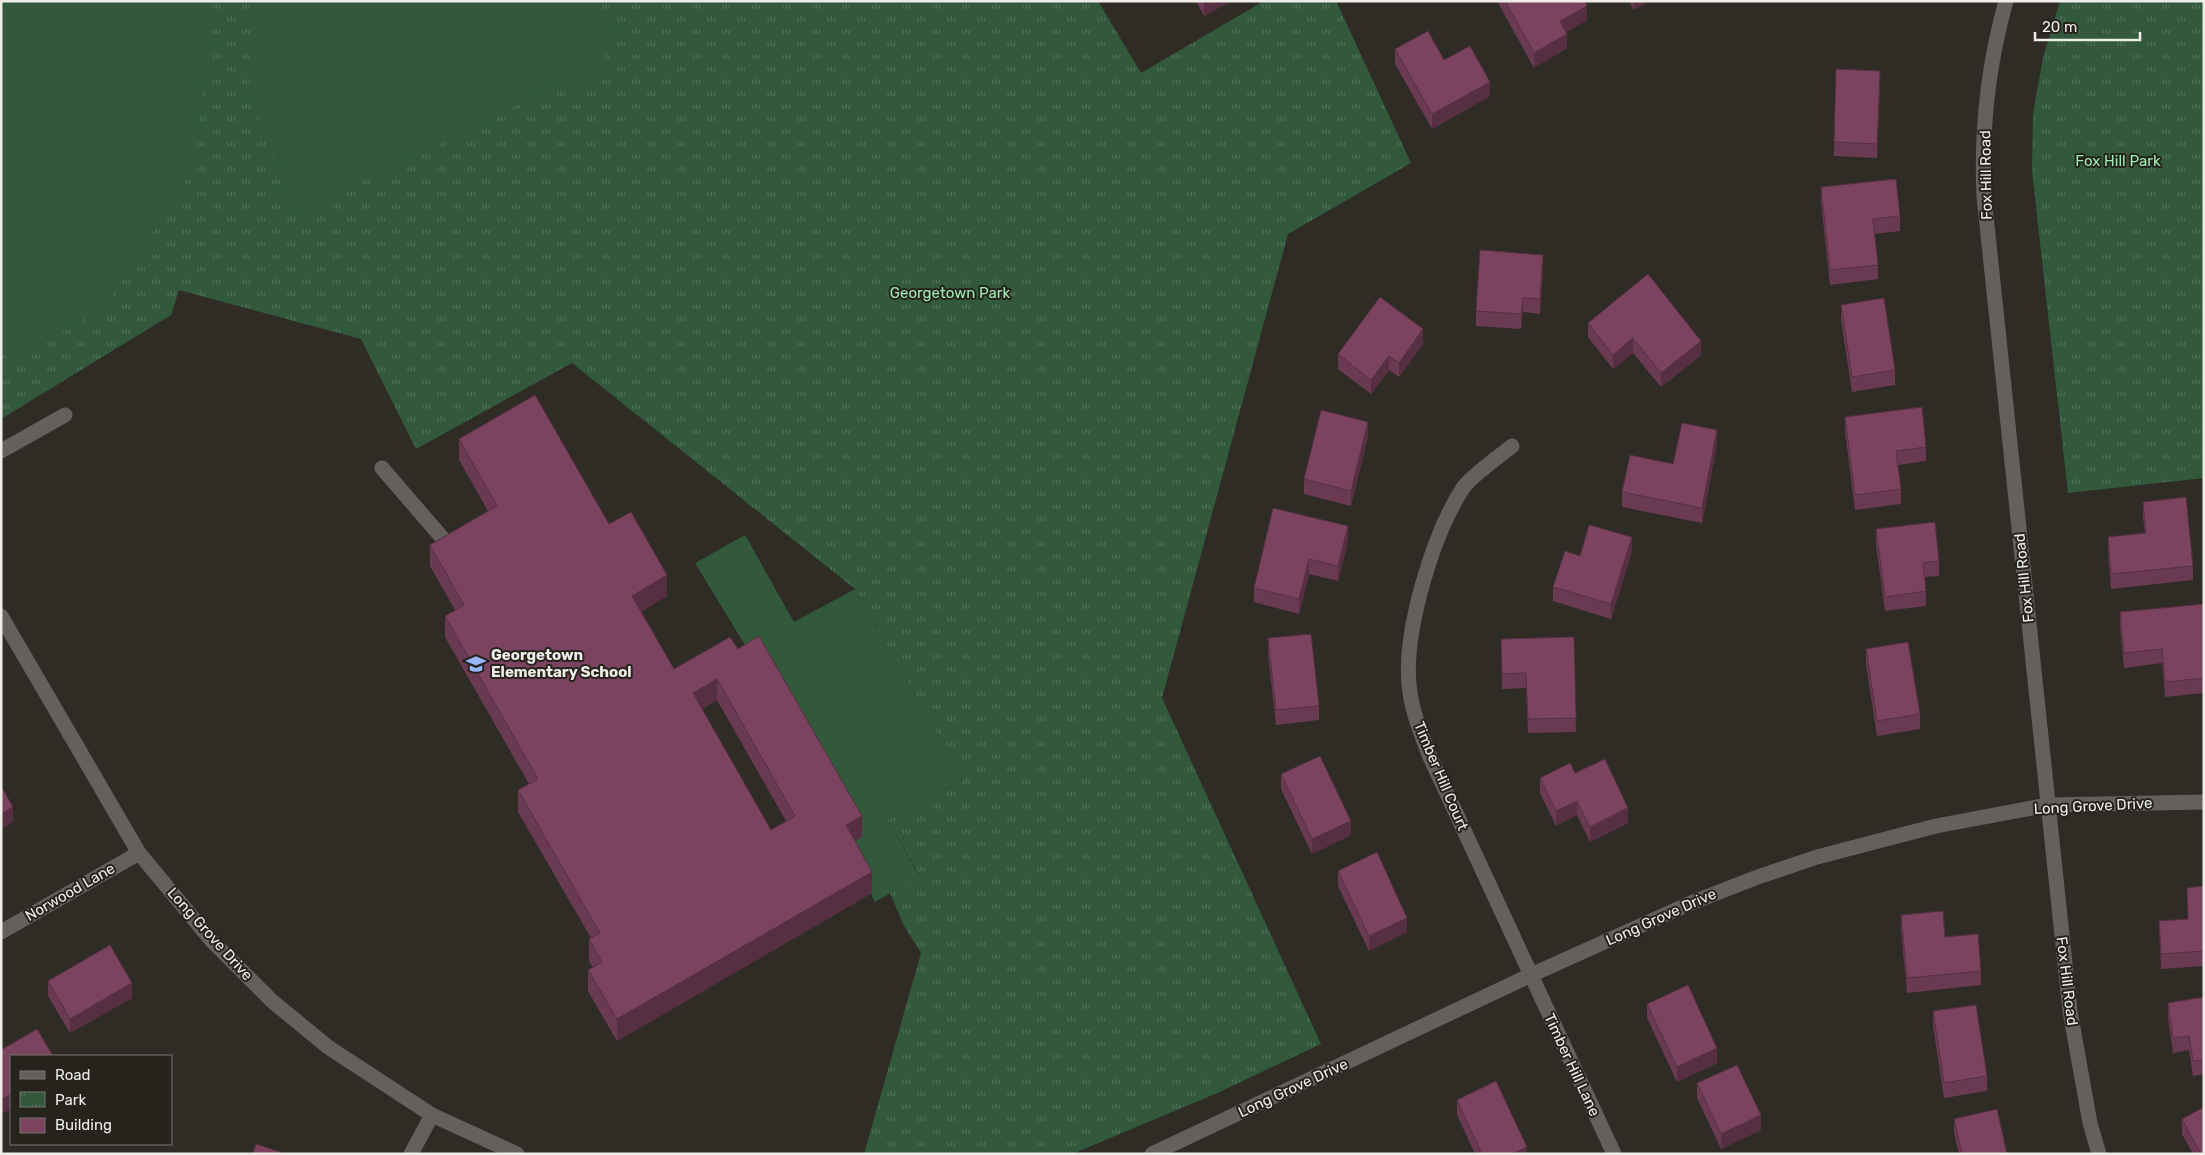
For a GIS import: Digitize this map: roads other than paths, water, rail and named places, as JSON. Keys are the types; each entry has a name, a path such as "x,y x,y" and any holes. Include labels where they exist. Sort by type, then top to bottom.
{"street":[{"name":"Fox Hill Road","path":"2006,1 1995,45 1985,112 1983,182 2070,1011 2090,1124 2099,1154"},
{"path":"1,451 66,415"},
{"name":"Timber Hill Court","path":"1512,446 1464,487 1439,538 1412,621 1408,649 1408,685 1416,719 1430,757 1531,976"},
{"path":"382,468 451,548"},
{"name":"Long Grove Drive","path":"1,616 139,853 212,941 272,1001 328,1047 432,1115 517,1154"},
{"name":"Long Grove Drive","path":"1153,1154 1691,903 1817,856 1936,826 2048,806 2204,802"},
{"name":"Norwood Lane","path":"1,932 139,853"},
{"name":"Timber Hill Lane","path":"1531,976 1614,1154"},
{"path":"412,1154 432,1115"}],"place":[{"name":"Georgetown Elementary School","path":"476,664"}],"park label":[{"name":"Fox Hill Park","path":"2118,161"},
{"name":"Georgetown Park","path":"950,293"}]}
